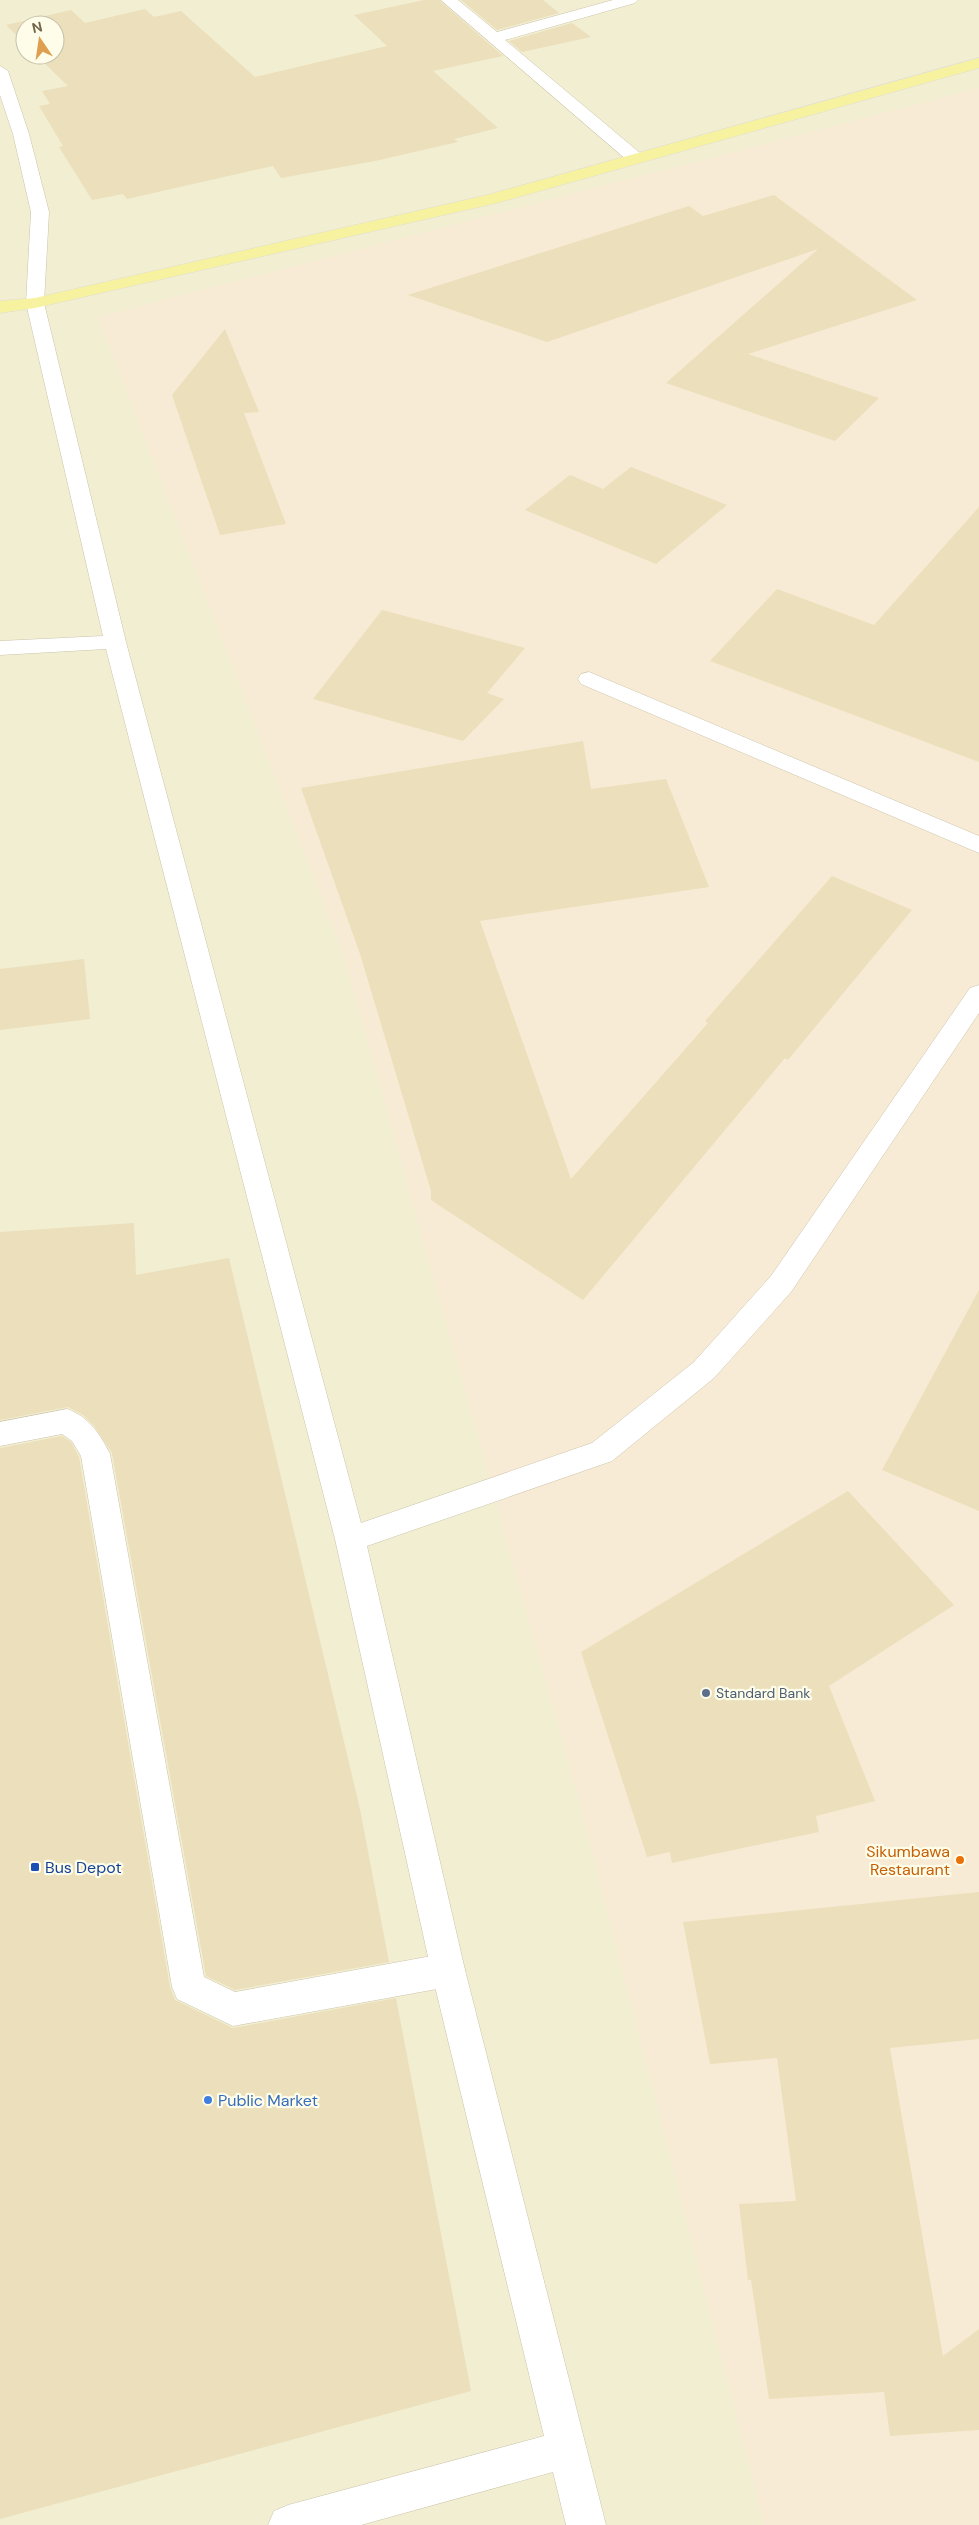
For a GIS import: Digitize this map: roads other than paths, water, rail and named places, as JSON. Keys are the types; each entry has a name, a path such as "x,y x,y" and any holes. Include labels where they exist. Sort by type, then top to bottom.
{"main road":[{"path":"0,307 34,302 491,199 634,157 979,63"}],"street":[{"path":"449,0 634,157"},
{"path":"494,38 630,0"},
{"path":"0,71 14,135 40,212 34,302 114,642 350,1539 448,1970 586,2525"},
{"path":"0,648 114,642"},
{"path":"589,680 979,845"},
{"path":"350,1539 602,1452 704,1370 781,1284 979,994"},
{"path":"0,1434 66,1421 82,1433 95,1454 189,1987 233,2009 448,1970"},
{"path":"288,2525 568,2449"}],"place":[{"name":"Standard Bank","path":"706,1693"},
{"name":"Sikumbawa Restaurant","path":"960,1860"},
{"name":"Bus Depot","path":"35,1867"},
{"name":"Public Market","path":"208,2100"}]}
